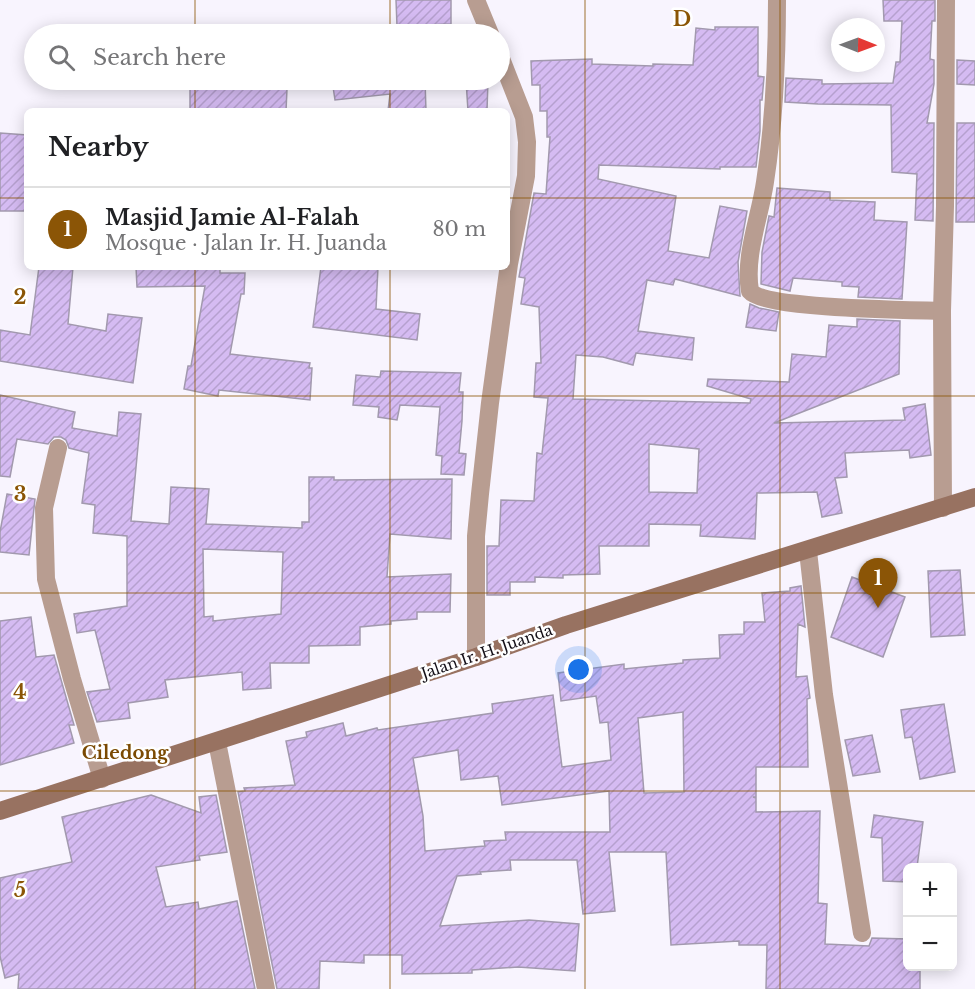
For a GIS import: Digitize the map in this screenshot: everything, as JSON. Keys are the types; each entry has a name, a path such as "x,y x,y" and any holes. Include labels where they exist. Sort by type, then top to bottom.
{"street":[{"path":"476,0 486,24"},
{"path":"777,0 773,105 765,183 749,272 750,291 758,297 772,300 832,306 942,311"},
{"path":"943,508 942,311 946,0"},
{"path":"510,81 524,117 527,142 526,176 510,259"},
{"path":"476,657 476,536 490,403 508,270"},
{"path":"58,448 44,508 46,579 72,679 102,779"},
{"name":"Jalan Ir. H. Juanda","path":"0,811 217,742 567,625 975,497"},
{"path":"808,551 824,695 862,933"},
{"path":"217,742 219,764 266,989"}],"building":[{"path":"396,0 451,0 451,24 397,24"},
{"path":"883,0 935,0 930,59 934,60 934,84 927,123 934,123 933,221 915,220 917,174 892,172 891,105 785,102 786,78 822,80 822,84 893,83 896,62 900,62 902,21 885,21"},
{"path":"715,27 758,27 758,76 764,77 762,100 760,100 760,131 756,167 720,167 720,169 599,165 598,179 676,196 668,251 709,258 720,206 747,211 738,262 740,296 675,279 673,285 647,280 638,331 694,338 692,360 636,353 633,365 603,357 576,355 573,399 750,403 751,399 707,386 708,379 789,382 792,354 826,357 829,325 857,327 857,319 900,321 899,374 774,423 905,420 903,408 925,404 931,455 910,458 909,450 845,453 847,477 835,478 842,513 822,517 817,492 757,493 755,539 700,536 701,525 649,524 649,546 599,546 600,574 563,575 563,578 535,577 535,582 510,582 510,595 487,595 487,546 499,546 501,500 534,501 537,453 542,454 548,398 534,397 536,363 541,363 539,307 521,304 525,278 519,277 534,193 546,194 550,137 547,137 547,111 540,111 540,85 532,85 531,61 592,59 592,64 693,65 696,28 715,30","holes":["649,444 699,449 697,493 649,492"]},
{"path":"957,60 975,61 975,85 957,84"},
{"path":"190,90 287,90 286,108 190,108"},
{"path":"334,90 425,90 426,108 388,108 390,94 335,100"},
{"path":"467,90 488,90 487,108 468,108"},
{"path":"957,123 975,123 975,222 956,222"},
{"path":"0,133 24,135 24,211 0,211"},
{"path":"777,188 830,192 830,200 875,202 874,220 907,222 902,299 858,297 859,287 842,286 842,282 793,278 790,291 761,284 762,252 769,216 774,217"},
{"path":"39,270 73,270 68,324 106,331 108,314 142,318 133,383 0,361 0,330 30,335"},
{"path":"136,270 220,270 220,273 245,273 244,294 241,294 230,354 310,363 309,368 312,368 310,400 219,390 218,396 184,389 188,366 191,366 205,286 137,287"},
{"path":"321,270 378,270 376,309 420,314 417,340 313,327"},
{"path":"750,304 779,312 776,331 746,327"},
{"path":"381,371 461,373 459,392 463,392 459,453 466,454 464,475 441,474 442,456 436,455 440,407 400,405 397,420 378,417 379,407 353,405 356,375 380,377"},
{"path":"0,395 75,412 72,428 117,436 119,412 141,414 131,521 169,524 171,487 209,489 206,524 302,528 302,522 309,522 309,477 334,477 334,480 452,479 451,539 390,534 387,577 451,574 450,612 417,612 417,619 360,627 360,645 309,646 309,663 270,663 271,688 243,690 242,672 165,680 168,697 128,703 130,718 97,722 87,692 110,689 95,630 77,633 74,614 127,606 127,536 93,533 95,505 82,503 89,453 69,448 66,440 61,437 54,437 48,444 17,439 10,477 0,476","holes":["203,549 283,552 281,614 213,621 213,616 204,617"]},
{"path":"7,494 35,499 29,555 0,552 0,532"},
{"path":"960,570 965,635 931,637 928,571"},
{"path":"852,577 905,597 883,657 831,637"},
{"path":"801,586 805,627 798,624 796,677 807,676 810,698 807,699 808,767 756,767 756,797 753,797 756,798 756,812 820,811 818,903 827,904 825,944 869,946 872,938 903,939 903,971 920,971 920,989 766,989 767,945 739,945 739,941 671,945 666,852 609,852 615,911 583,914 577,860 510,860 511,870 457,876 440,926 529,920 579,924 575,971 518,967 472,970 472,973 402,974 402,955 364,955 364,963 320,961 319,989 277,989 238,792 245,791 244,788 295,785 286,741 307,737 306,732 343,723 346,736 377,728 378,730 493,713 492,704 553,695 562,767 611,760 608,722 600,723 596,696 561,701 558,673 624,664 624,669 683,663 683,660 720,658 719,635 744,634 744,622 765,622 762,593 790,591 790,588","holes":["683,712 684,792 644,793 638,718","458,750 461,780 498,776 502,805 609,791 610,832 505,832 506,840 484,841 485,846 425,851 423,816 413,758"]},
{"path":"31,617 36,657 54,655 74,725 69,725 74,743 0,765 0,621"},
{"path":"944,704 955,772 920,779 912,737 905,738 901,710"},
{"path":"872,735 880,772 853,776 845,740"},
{"path":"151,795 201,813 199,797 216,795 227,852 199,856 200,860 156,867 166,907 198,902 199,909 237,901 255,989 18,989 19,974 5,978 0,956 0,878 72,862 62,817"},
{"path":"874,815 923,822 918,863 903,863 903,882 883,881 882,838 871,837"}],"place":[{"name":"Masjid Jamie Al-Falah","path":"878,608"}],"district":[{"name":"Ciledong","path":"125,753"}]}
